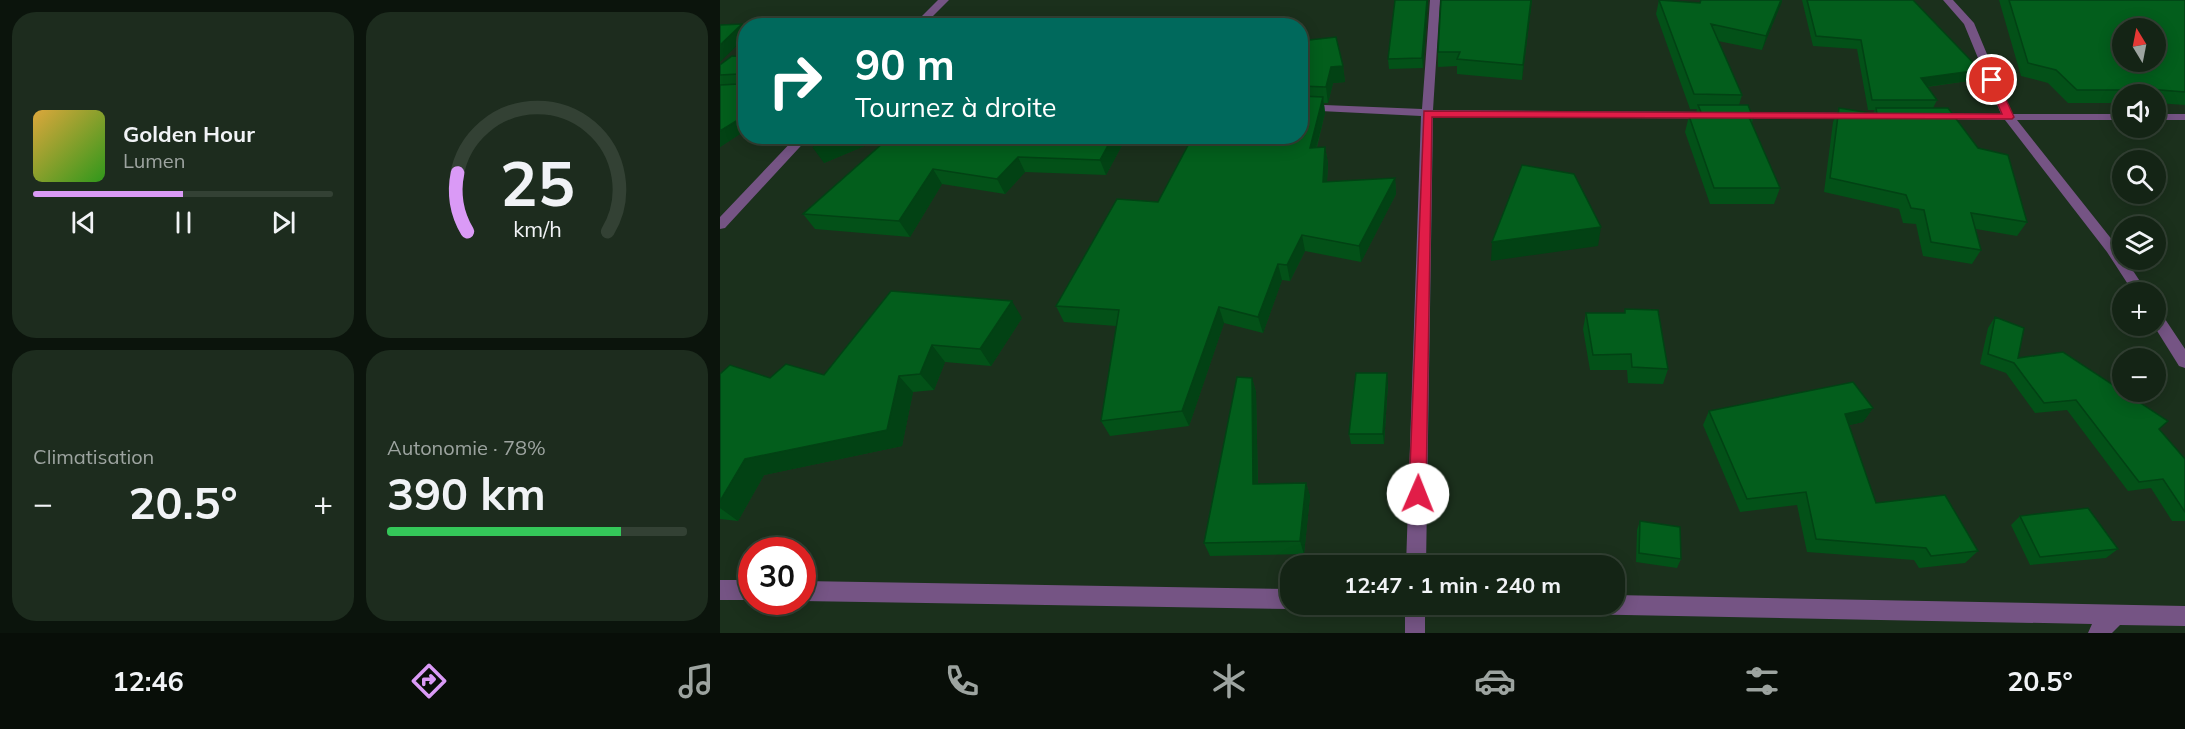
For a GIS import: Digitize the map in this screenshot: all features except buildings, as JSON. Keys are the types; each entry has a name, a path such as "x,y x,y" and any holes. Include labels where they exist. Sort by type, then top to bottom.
{"street":[{"path":"925,18 944,0"},
{"path":"1416,555 1427,113 1435,0"},
{"path":"1948,0 1969,23 2008,117 2112,249 2133,282"},
{"path":"1308,107 1427,113 1866,116"},
{"path":"1925,117 2112,117"},
{"path":"2166,117 2185,117"},
{"path":"720,225 796,144"},
{"path":"2166,333 2185,362"},
{"path":"720,590 738,591"},
{"path":"816,591 1280,599"},
{"path":"1625,605 2185,616"},
{"path":"1415,615 1415,633"},
{"path":"2098,633 2115,615"}],"route":[{"path":"1418,494 1427,113 2008,117 1992,80"}]}
